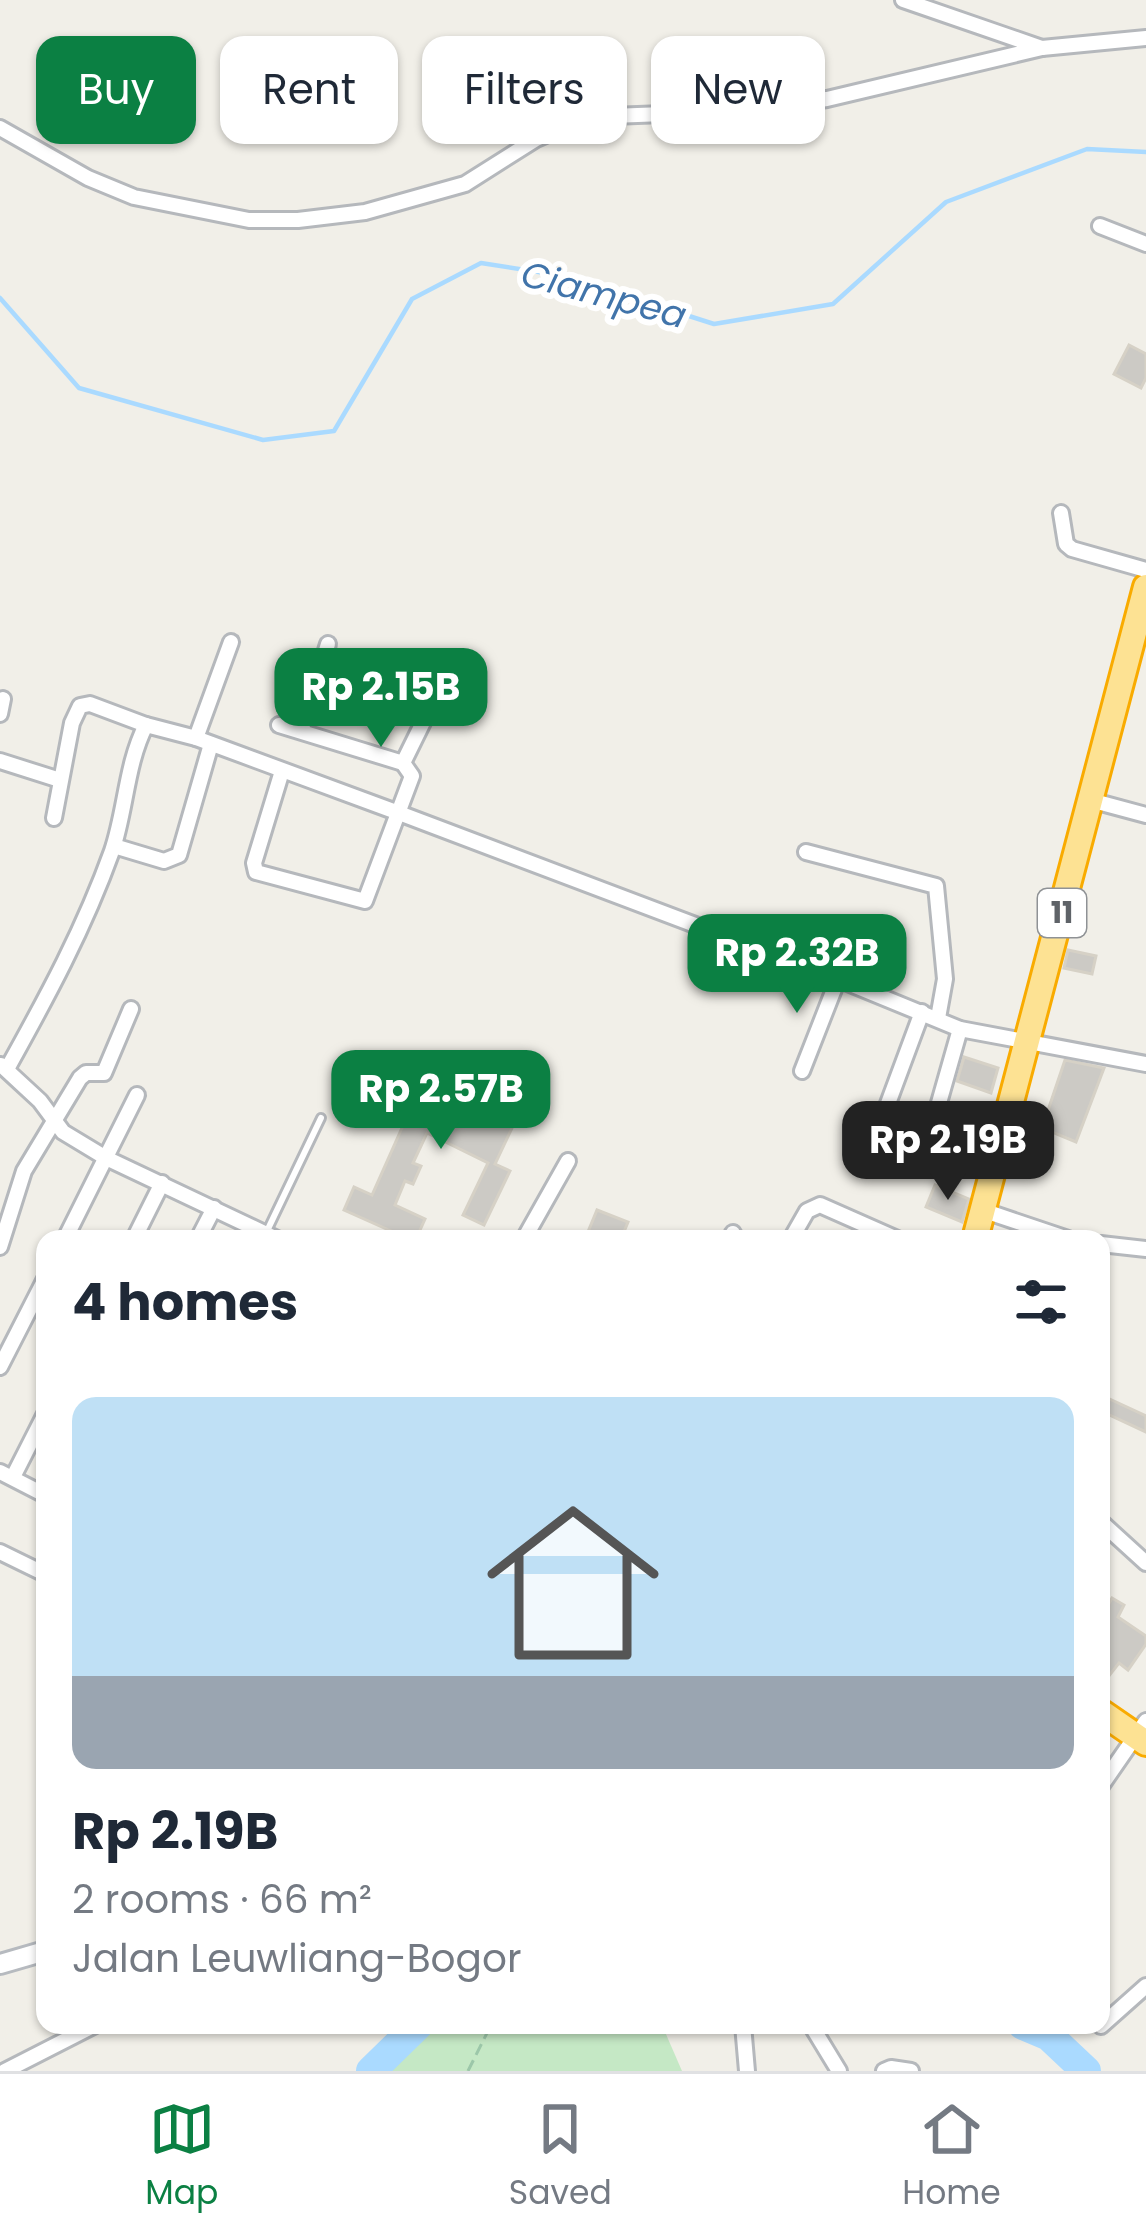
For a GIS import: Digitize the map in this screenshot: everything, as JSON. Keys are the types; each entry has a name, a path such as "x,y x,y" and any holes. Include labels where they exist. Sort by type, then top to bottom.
{"highway":[{"name":"11","path":"978,1230 1146,586"},
{"path":"1110,1716 1143,1733"}],"main road":[{"path":"0,1964 36,1954"}],"street":[{"path":"903,0 1042,47"},
{"path":"0,128 88,178 134,197 249,220 298,220 365,212 465,184 536,139 568,125 612,116 740,111 827,99 1042,47 1146,38"},
{"path":"1100,226 1146,244"},
{"path":"1061,513 1066,544 1072,549 1146,571"},
{"path":"114,846 164,861 179,855 231,642"},
{"path":"302,731 328,644"},
{"path":"54,818 80,706 90,704 399,813 960,1029 1146,1064"},
{"path":"403,763 430,708"},
{"path":"146,725 136,744 114,846 79,938 3,1067 40,1100 63,1132 162,1183 210,1215 251,1230"},
{"path":"278,725 403,763 412,776 365,901 256,872 254,862 282,771"},
{"path":"0,761 60,780"},
{"path":"1090,800 1146,815"},
{"path":"806,852 936,886 945,967 938,1018"},
{"path":"802,1071 838,979"},
{"path":"0,1243 24,1171 82,1075 104,1073 131,1009"},
{"path":"883,1117 922,1012"},
{"path":"929,1138 960,1029"},
{"path":"70,1230 137,1096"},
{"path":"529,1230 568,1161"},
{"path":"138,1230 162,1183"},
{"path":"796,1230 807,1211 820,1205 877,1230"},
{"path":"985,1211 1041,1230"},
{"path":"202,1230 210,1215"},
{"path":"1110,1245 1146,1249"},
{"path":"0,1367 36,1297"},
{"path":"36,1428 6,1475 36,1490"},
{"path":"1110,1530 1146,1563"},
{"path":"0,1552 36,1570"},
{"path":"1110,1775 1143,1733"},
{"path":"1110,2018 1146,1987"},
{"path":"5,2071 77,2034"},
{"path":"744,2034 747,2071"},
{"path":"816,2034 839,2071"},
{"path":"884,2071 911,2071"}],"lane":[{"path":"276,1230 321,1118"}],"path":[{"path":"468,2071 486,2034"}],"green space":[{"path":"413,2034 666,2034 682,2071 382,2071 391,2051"}],"building":[{"path":"1129,345 1146,354 1141,388 1114,374"},
{"path":"1068,950 1096,956 1092,974 1064,968"},
{"path":"964,1057 998,1068 991,1093 957,1081"},
{"path":"1065,1060 1104,1068 1076,1142 1042,1128"},
{"path":"426,1074 453,1086 456,1079 520,1111 495,1164 510,1171 484,1225 463,1215 488,1163 427,1133 413,1163 421,1166 413,1184 405,1181 395,1205 425,1219 420,1230 389,1230 344,1210 354,1187 372,1195"},
{"path":"935,1185 969,1199 962,1222 926,1207"},
{"path":"597,1210 628,1222 625,1230 589,1230"},
{"path":"1110,1399 1146,1416 1146,1432 1110,1415"},
{"path":"1112,1598 1124,1605 1118,1617 1146,1636 1146,1644 1128,1670 1119,1663 1110,1674"}],"waterway":[{"name":"Ciampea","path":"0,298 79,388 263,440 334,431 412,299 481,263 564,276 714,324 833,304 946,202 1087,149 1146,152"},
{"path":"371,2071 409,2034"},
{"path":"1044,2034 1086,2071"}]}
